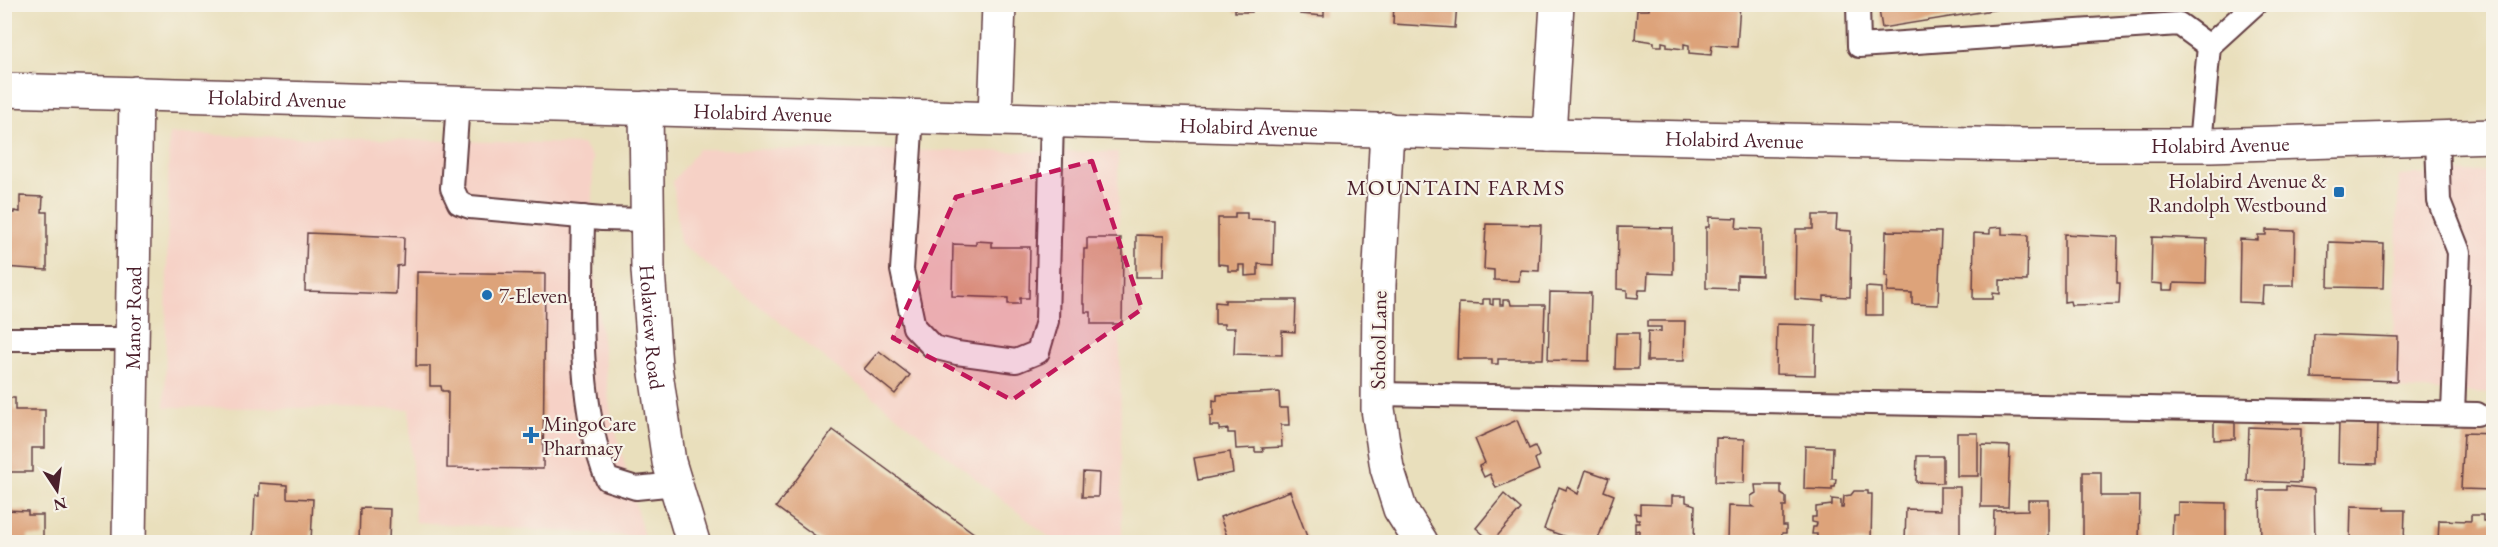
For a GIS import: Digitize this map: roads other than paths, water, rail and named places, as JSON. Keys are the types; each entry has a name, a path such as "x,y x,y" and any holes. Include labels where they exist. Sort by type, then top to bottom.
{"main road":[{"path":"994,117 999,4"},
{"path":"1549,135 1557,4"},
{"name":"Holabird Avenue","path":"4,90 994,117 1549,135 2021,146 2200,145 2493,136"},
{"name":"Manor Road","path":"129,543 136,93"},
{"name":"Holaview Road","path":"646,108 646,220 655,366 661,417 676,484 693,543"},
{"name":"School Lane","path":"1387,129 1379,285 1378,410 1387,468 1400,508 1421,543"}],"lane":[{"path":"1858,4 1860,46 2179,24 2209,46"},
{"path":"2200,145 2209,46 2255,4"},
{"path":"458,102 452,188 459,203 470,207 646,220"},
{"path":"912,115 902,270 914,327 933,347 957,353 1016,361 1038,352 1047,321 1052,119"},
{"path":"2437,138 2439,201 2459,252 2453,414"},
{"path":"584,217 582,314 589,410 599,458 607,479 636,488 676,484"},
{"path":"4,339 132,339"},
{"path":"1378,394 2476,414"}],"place":[{"name":"Holabird Avenue & Randolph Westbound","path":"2339,192"},
{"name":"7-Eleven","path":"487,295"},
{"name":"MingoCare Pharmacy","path":"531,435"}],"district":[{"name":"MOUNTAIN FARMS","path":"1456,187"}]}
